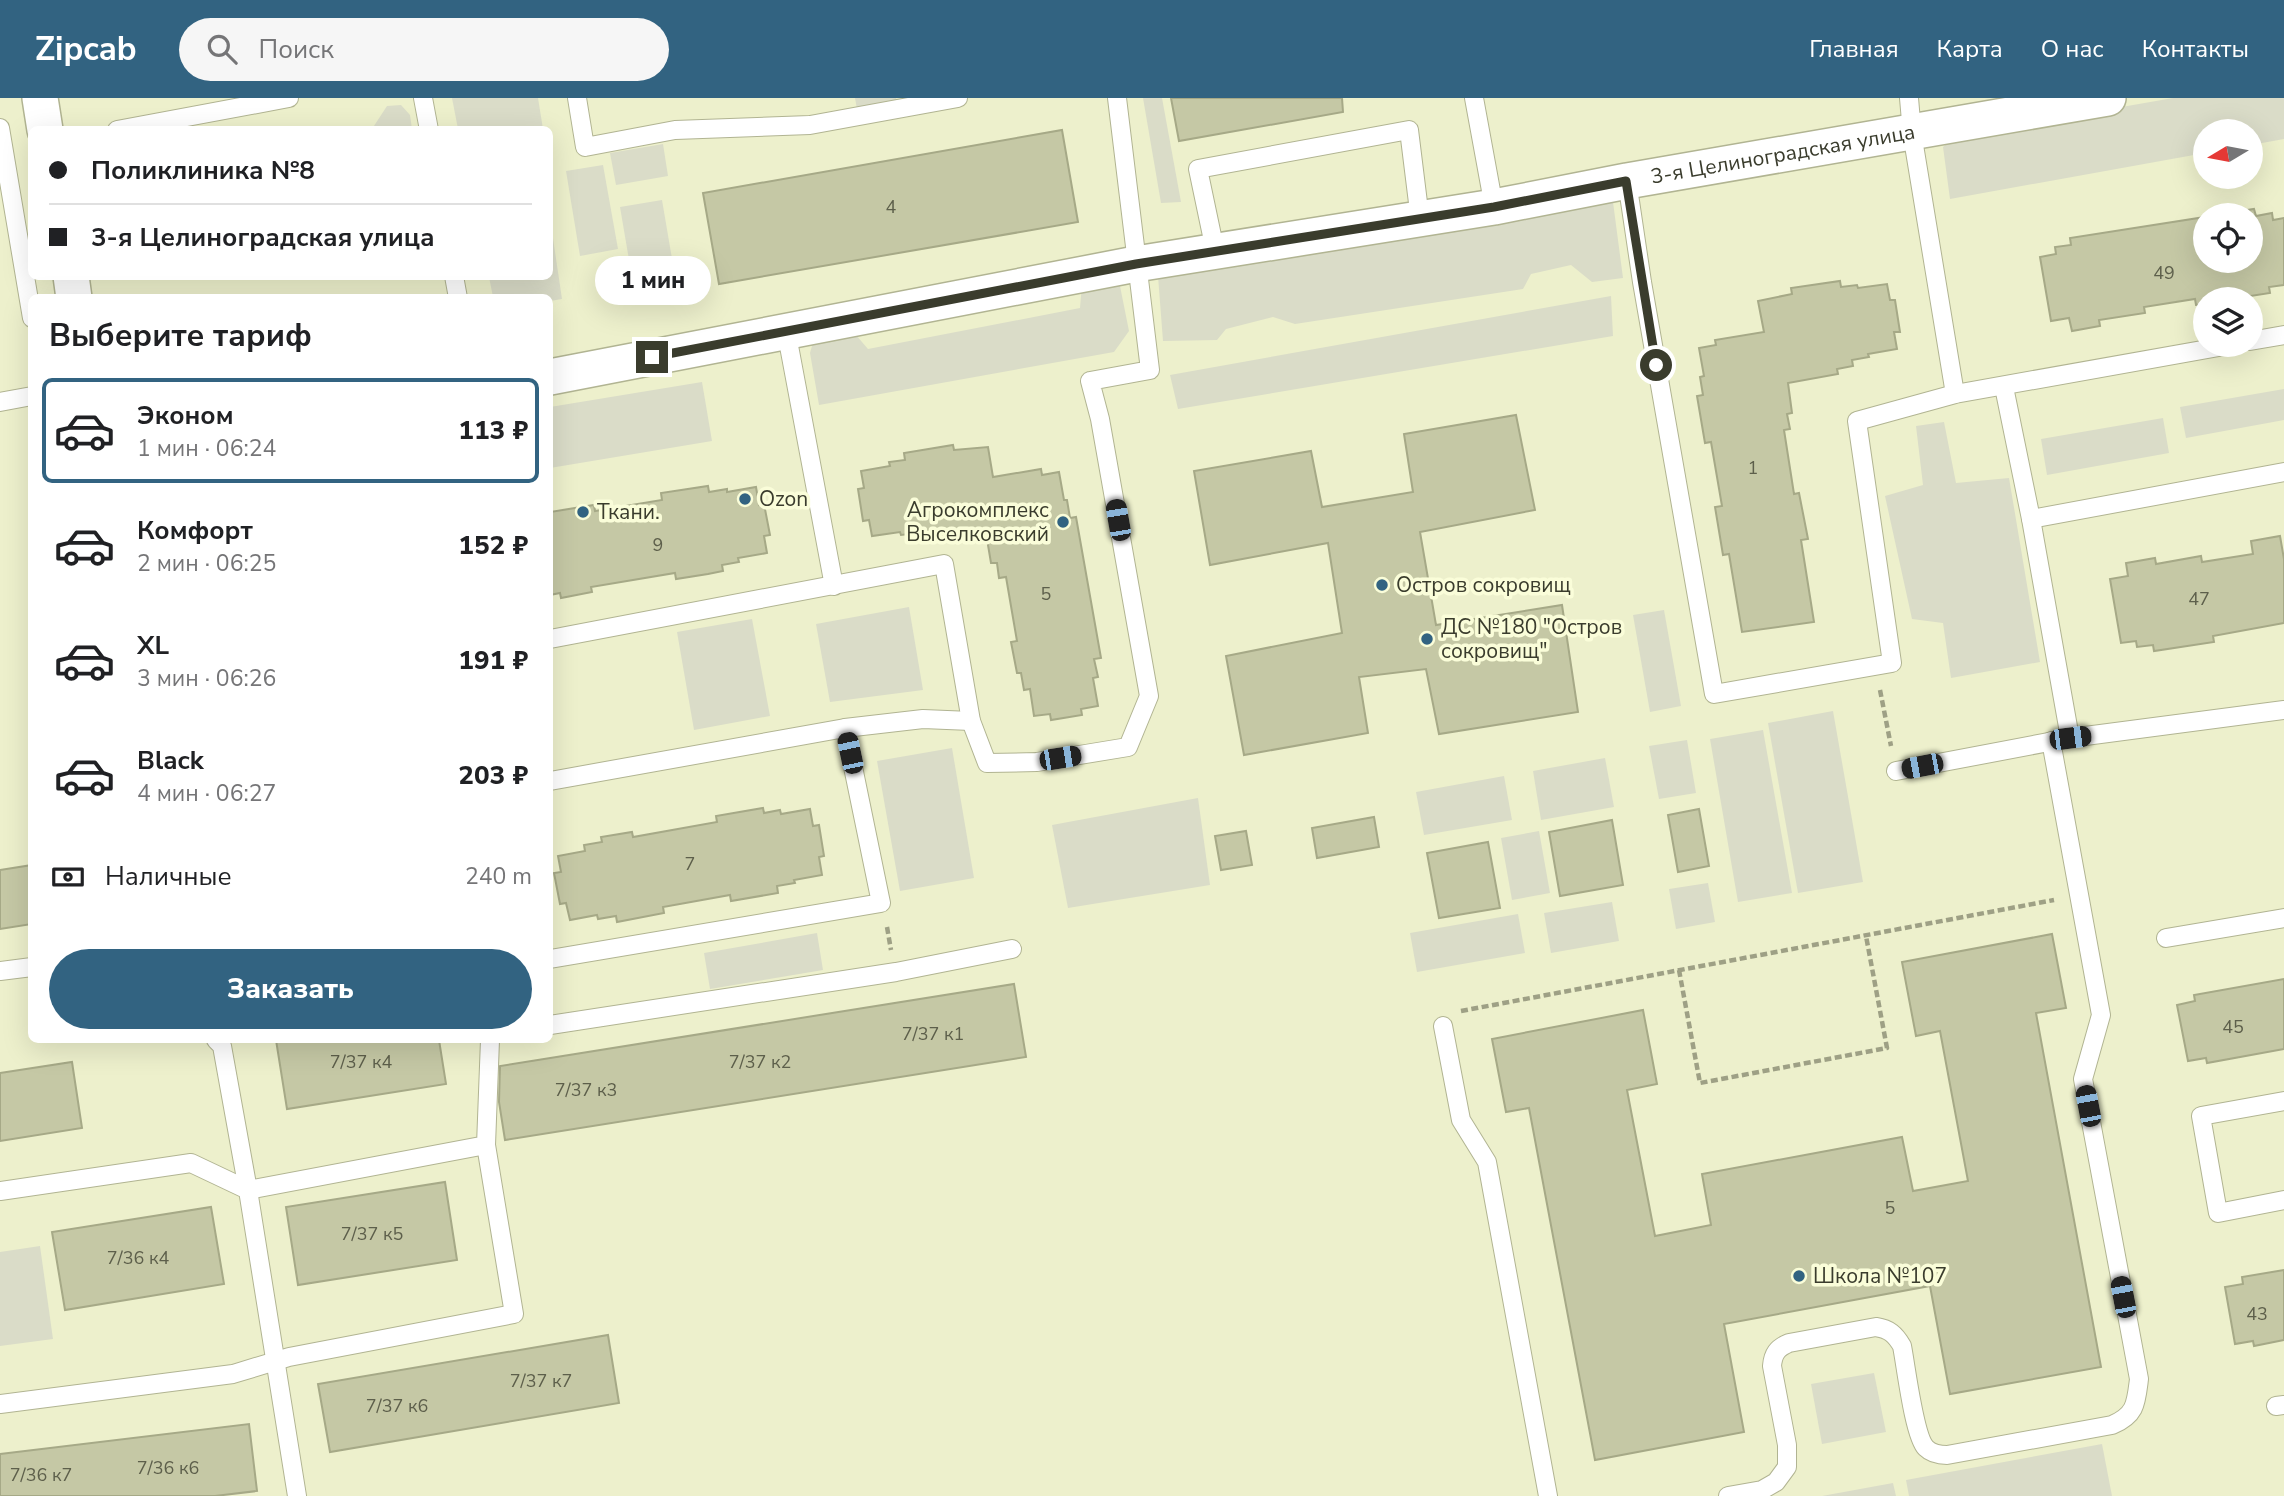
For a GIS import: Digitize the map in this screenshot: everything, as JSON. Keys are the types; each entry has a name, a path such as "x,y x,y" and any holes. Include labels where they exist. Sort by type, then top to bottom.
{"street":[{"path":"40,98 44,126"},
{"name":"3-я Целиноградская улица","path":"553,376 1136,264 1494,207 1626,181 2108,98"}],"lane":[{"path":"138,126 289,98"},
{"path":"423,98 428,126"},
{"path":"577,98 585,147 675,130 810,125 949,99"},
{"path":"553,638 944,564 971,721 987,764 1037,762 1128,747 1149,696 1100,419 1090,381 1150,370 1117,98"},
{"path":"1474,98 1494,207"},
{"path":"1909,98 1912,133 1955,394"},
{"path":"0,128 28,294"},
{"path":"1215,250 1198,169 1409,130 1419,219"},
{"path":"1626,181 1714,694 1892,663 1857,421 1955,394 2193,352"},
{"path":"786,330 834,586"},
{"path":"2263,339 2284,335"},
{"path":"2004,387 2031,519 2070,738"},
{"path":"0,401 28,397"},
{"path":"2031,519 2284,472"},
{"path":"1896,771 2070,738 2284,710"},
{"path":"553,780 845,728 923,719 971,721"},
{"path":"553,958 881,903 845,728"},
{"path":"1728,1496 1762,1490 1776,1482 1787,1467 1787,1445 1772,1366 1773,1356 1780,1346 1789,1343 1876,1327 1887,1329 1902,1346 1919,1435 1926,1448 1937,1454 1947,1455 2112,1425 2126,1419 2136,1402 2139,1380 2083,1079 2101,1015 2051,741"},
{"path":"2166,938 2284,918"},
{"path":"553,1025 896,972 1012,949"},
{"path":"0,971 28,968"},
{"path":"1443,1026 1461,1120 1487,1163 1548,1496"},
{"path":"219,1043 222,1046 247,1190 297,1496"},
{"path":"0,1404 233,1374 275,1361 514,1314 486,1144 490,1043"},
{"path":"2284,1101 2201,1116 2218,1213 2284,1200"},
{"path":"0,1191 191,1163 247,1190 486,1144"}],"path":[{"path":"1875,666 1896,771"},
{"path":"1443,1026 1441,1014 2079,896"},
{"path":"881,903 896,972"},
{"path":"1679,970 1700,1083 1887,1048 1866,935"}],"green space":[{"path":"452,98 538,98 543,126 457,126"},
{"path":"855,98 896,98 897,102 857,109"},
{"path":"1143,98 1162,98 1181,202 1161,203"},
{"path":"2173,98 2284,98 2284,139 2263,143 2263,119 2193,119 2193,155 1950,199 1943,147 1956,136"},
{"path":"401,105 410,115 412,126 374,126 387,106"},
{"path":"663,144 668,176 616,185 610,153"},
{"path":"603,165 618,249 580,256 566,171"},
{"path":"662,200 677,288 635,295 620,207"},
{"path":"1613,202 1623,278 1592,282 1571,265 1531,274 1523,289 1295,324 1273,317 1226,329 1217,340 1163,341 1158,276 1469,223"},
{"path":"553,238 562,299 553,300 553,294 492,294 490,280 553,280"},
{"path":"1119,281 1129,331 1114,352 819,405 810,353 815,335 850,328 868,349 1080,308 1082,284"},
{"path":"1611,296 1613,336 1178,409 1170,375"},
{"path":"702,382 712,441 553,468 553,407"},
{"path":"2284,389 2284,420 2186,438 2180,407"},
{"path":"2163,418 2169,453 2047,475 2041,439"},
{"path":"1944,422 1956,483 2009,478 2040,662 1951,678 1943,623 1912,619 1885,496 1923,485 1916,426"},
{"path":"909,607 923,690 830,702 816,624"},
{"path":"1664,610 1681,706 1650,712 1633,615"},
{"path":"752,619 770,716 694,730 677,632"},
{"path":"1833,711 1863,882 1798,893 1768,723"},
{"path":"1763,730 1792,893 1738,902 1710,739"},
{"path":"1687,740 1696,793 1659,799 1649,746"},
{"path":"952,748 974,878 900,891 877,761"},
{"path":"1605,758 1614,807 1541,820 1533,771"},
{"path":"1504,776 1512,820 1424,835 1416,792"},
{"path":"1198,798 1210,885 1068,908 1052,825"},
{"path":"1539,831 1550,893 1512,900 1501,838"},
{"path":"1708,883 1715,922 1676,929 1669,889"},
{"path":"1612,902 1619,941 1551,953 1544,913"},
{"path":"1518,914 1525,953 1417,972 1410,933"},
{"path":"817,933 823,970 710,989 704,953"},
{"path":"40,1246 53,1339 0,1346 0,1252"},
{"path":"1874,1373 1886,1432 1822,1444 1811,1384"},
{"path":"2102,1444 2112,1496 1909,1496 1906,1480"},
{"path":"1893,1483 1896,1496 1822,1496"}],"building":[{"path":"1171,98 1342,98 1343,112 1179,141"},
{"path":"1062,130 1078,222 719,284 703,193"},
{"path":"2272,213 2273,220 2284,218 2284,285 2269,287 2270,293 2263,294 2263,287 2193,287 2193,299 2144,307 2145,313 2099,320 2100,326 2072,331 2069,318 2051,321 2040,257 2056,254 2055,247 2071,245 2070,238 2193,219 2193,273 2263,273 2263,215"},
{"path":"1840,281 1841,287 1857,285 1858,288 1887,284 1890,300 1895,300 1900,332 1894,332 1897,349 1852,360 1853,366 1837,369 1838,374 1788,383 1792,413 1787,414 1790,429 1784,430 1794,494 1799,493 1808,539 1801,540 1814,622 1742,632 1729,554 1723,555 1715,507 1722,506 1711,442 1705,443 1697,396 1703,395 1700,377 1704,376 1699,348 1716,345 1715,340 1764,332 1758,301 1792,294 1791,288"},
{"name":"Остров сокровищ","path":"1516,415 1535,510 1420,532 1436,625 1562,605 1578,712 1439,734 1426,669 1359,677 1368,733 1244,755 1226,656 1342,633 1328,543 1210,565 1194,471 1311,451 1322,507 1413,492 1404,434"},
{"path":"953,445 954,450 988,447 993,477 1041,469 1042,475 1059,472 1070,518 1076,517 1101,658 1094,659 1098,677 1093,678 1098,706 1081,709 1082,715 1051,720 1050,714 1034,716 1030,689 1024,690 1021,673 1017,673 1011,642 1017,641 1006,577 999,578 997,563 991,563 986,533 936,542 935,536 919,539 918,533 901,535 900,532 872,536 869,520 863,521 858,489 864,488 861,471 890,466 889,462 905,460 904,453"},
{"path":"708,486 709,492 756,487 759,505 764,504 770,535 764,536 767,553 738,558 739,562 722,565 723,571 708,574 676,579 675,573 591,587 592,592 561,598 560,593 553,594 553,512 594,505 595,511 662,500 661,493"},
{"path":"2280,536 2284,559 2284,623 2213,636 2214,642 2154,651 2153,645 2137,647 2136,641 2121,643 2110,579 2128,576 2126,563 2155,558 2156,564 2201,556 2202,562 2253,554 2251,541"},
{"path":"763,808 764,813 780,810 781,814 810,809 813,826 819,825 824,856 819,857 822,875 777,886 778,893 731,901 730,895 663,907 664,913 617,922 616,916 598,919 597,915 570,920 566,903 560,904 554,873 561,872 558,856 585,851 584,845 602,842 601,837 632,832 633,837 717,822 716,816"},
{"path":"1699,809 1709,866 1678,872 1668,815"},
{"path":"1374,817 1379,847 1317,858 1312,828"},
{"path":"1612,820 1623,885 1560,896 1549,832"},
{"path":"1246,831 1252,865 1221,870 1215,836"},
{"path":"1488,842 1500,908 1439,918 1427,853"},
{"path":"28,866 28,925 0,929 0,870"},
{"path":"2052,934 2066,1008 2036,1013 2101,1367 1950,1394 1930,1286 1724,1324 1744,1432 1595,1460 1529,1108 1506,1112 1492,1039 1643,1010 1657,1084 1627,1090 1655,1236 1711,1225 1702,1174 1902,1137 1913,1191 1968,1181 1940,1031 1916,1036 1902,962"},
{"path":"2284,979 2284,1049 2207,1063 2206,1058 2188,1061 2177,1005 2195,1001 2194,995"},
{"path":"1014,984 1026,1057 505,1140 499,1102 500,1066"},
{"path":"276,1043 439,1043 446,1084 287,1109"},
{"path":"72,1062 82,1128 0,1141 0,1073"},
{"path":"445,1182 457,1260 298,1285 286,1207"},
{"path":"211,1207 224,1284 65,1310 52,1232"},
{"path":"2284,1270 2284,1340 2254,1346 2253,1341 2235,1344 2225,1287 2243,1284 2242,1277"},
{"path":"608,1335 619,1403 330,1452 318,1384"},
{"path":"249,1424 257,1491 215,1496 0,1496 0,1454"}],"place":[{"name":"Ozon","path":"745,499"},
{"name":"Ткани.","path":"583,512"},
{"name":"Агрокомплекс Выселковский","path":"1063,522"},
{"name":"Остров сокровищ","path":"1382,585"},
{"name":"ДС №180 \"Остров сокровищ\"","path":"1427,639"},
{"name":"Школа №107","path":"1799,1276"}],"route":[{"path":"652,357 1136,264 1494,207 1626,181 1656,365"}]}
